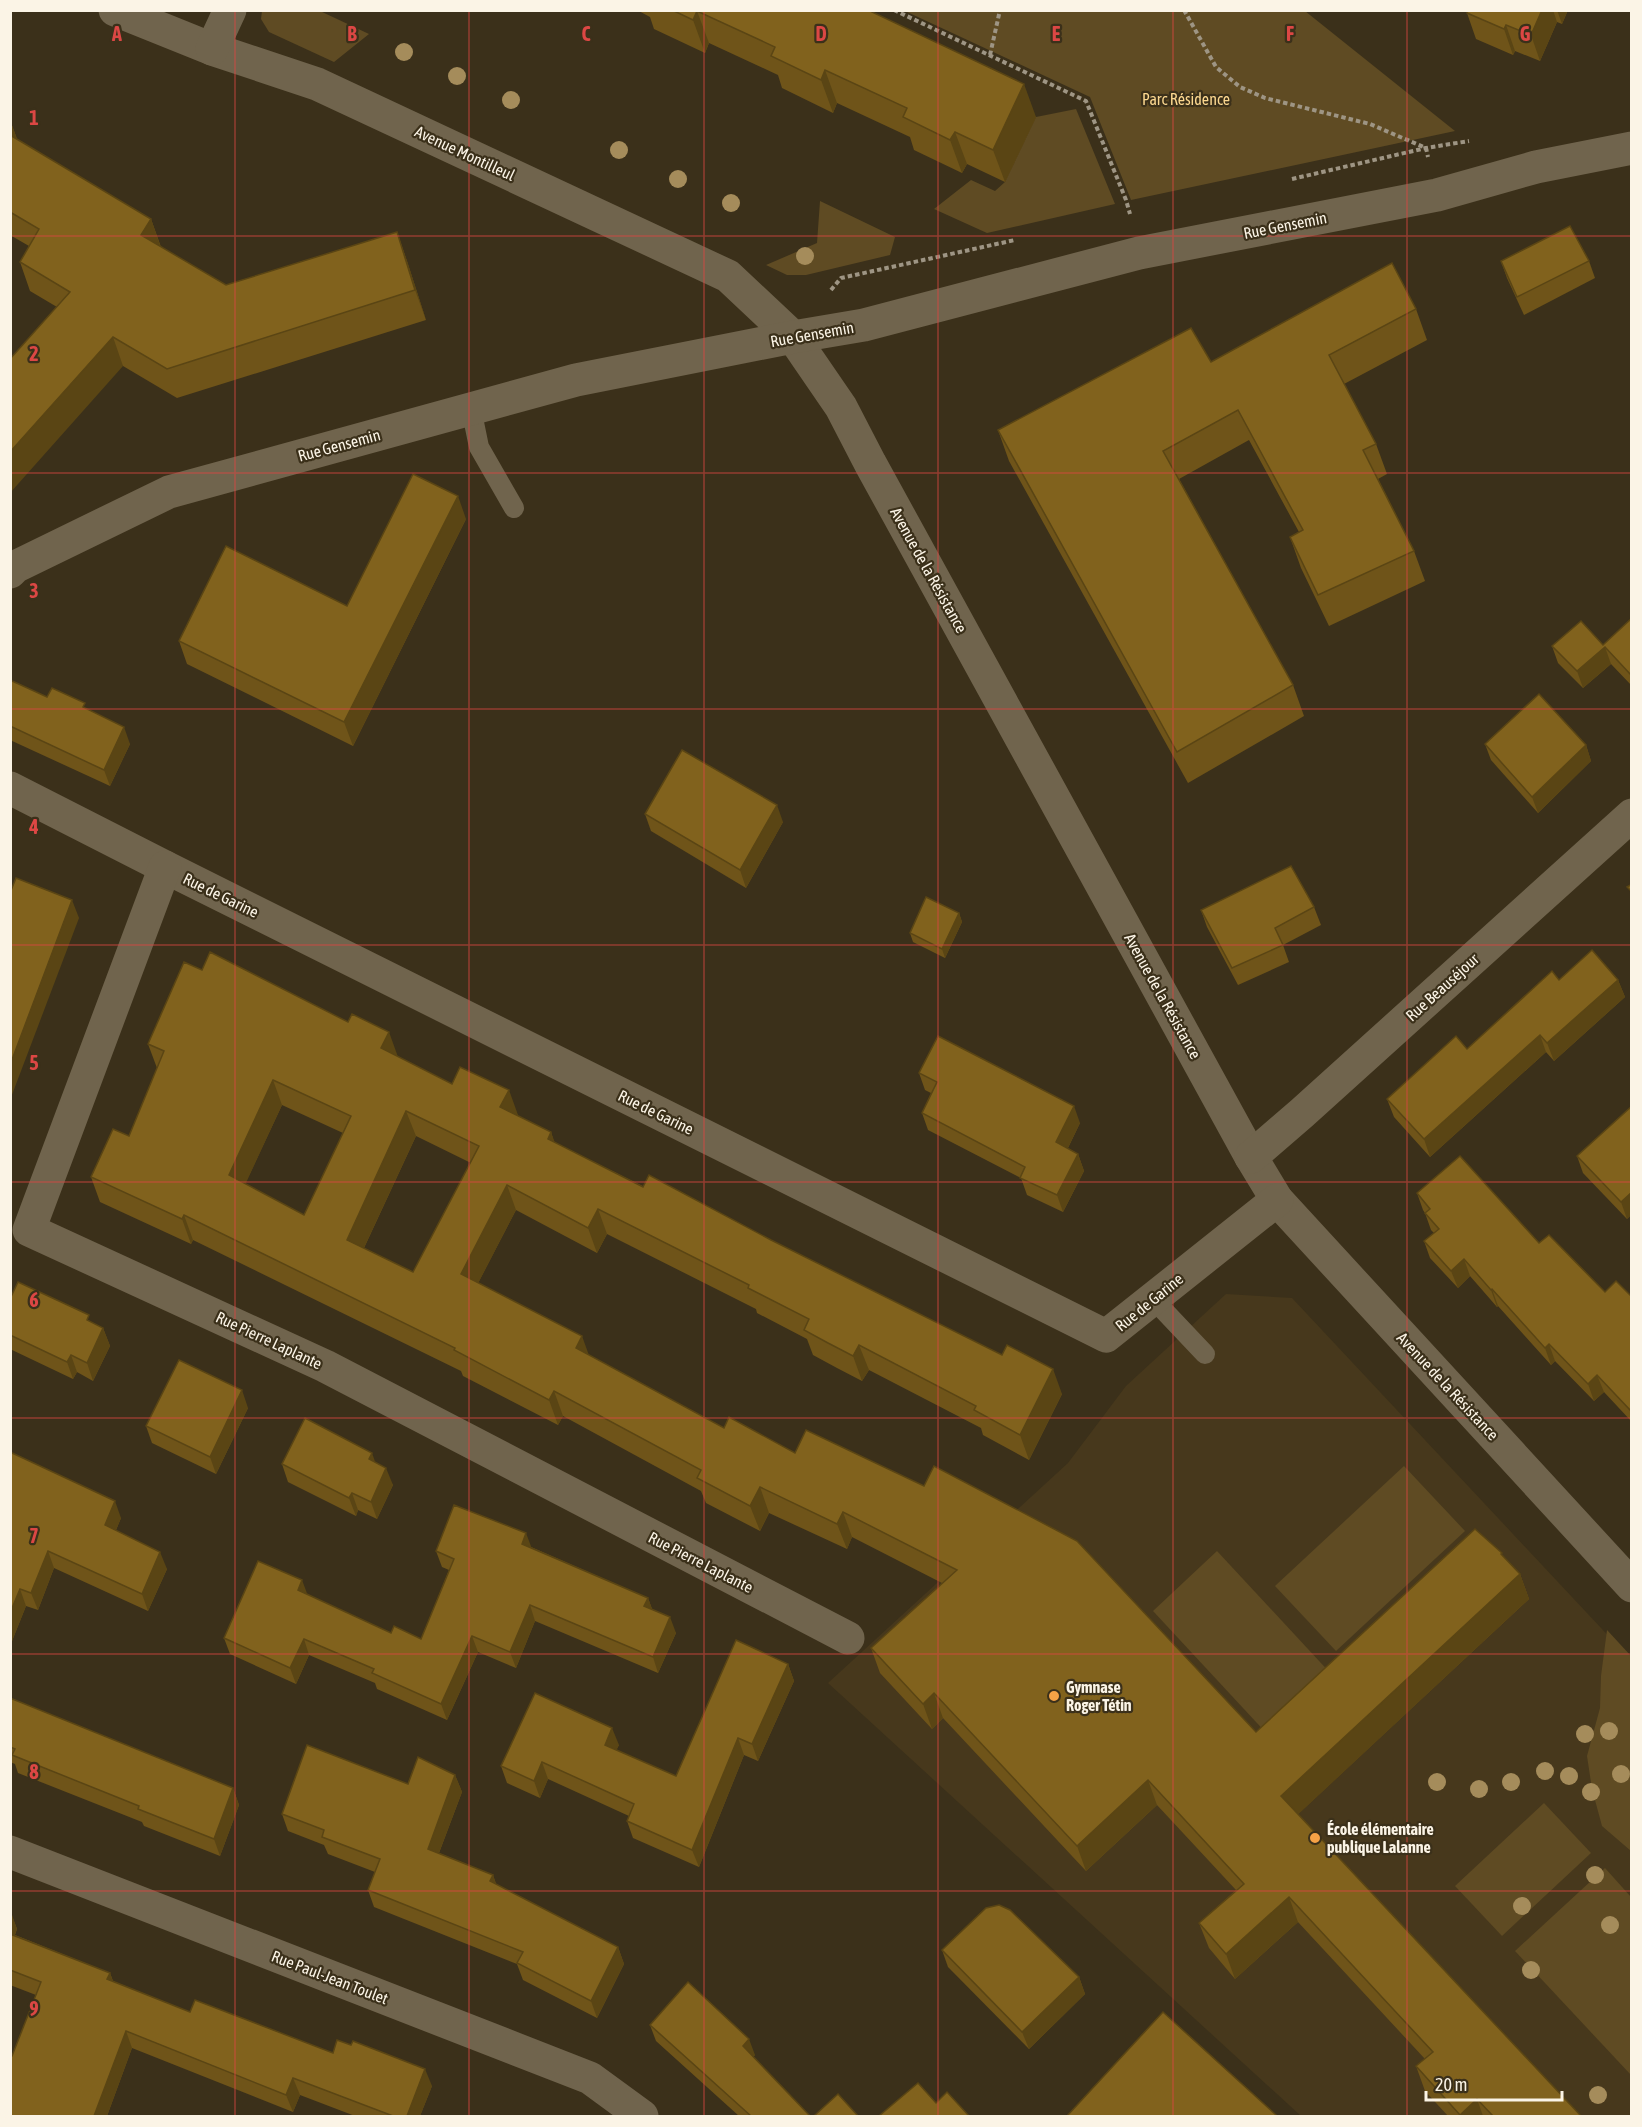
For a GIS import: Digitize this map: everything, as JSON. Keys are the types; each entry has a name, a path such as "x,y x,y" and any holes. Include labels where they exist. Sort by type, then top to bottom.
{"street":[{"name":"Avenue Montilleul","path":"115,10 212,49 317,84 728,276 793,337"},
{"path":"212,49 230,10"},
{"name":"Rue Gensemin","path":"10,572 15,567 169,492 576,380 793,337 864,326 1139,253 1437,195 1536,167 1632,148"},
{"name":"Avenue de la Résistance","path":"793,337 842,407 870,463 1251,1157 1277,1200 1632,1586"},
{"name":"Rue de Garine","path":"10,788 1106,1336 1277,1200"},
{"name":"Rue Beauséjour","path":"1251,1157 1632,815"},
{"name":"Rue Pierre Laplante","path":"165,867 29,1230 325,1366 848,1638"},
{"name":"Rue Paul-Jean Toulet","path":"10,1852 590,2078 642,2116"}],"lane":[{"path":"471,408 479,447 514,508"},
{"path":"1153,1299 1205,1354"}],"path":[{"path":"894,10 1086,101 1126,200 1139,253"},
{"path":"990,55 1000,10"},
{"path":"1184,10 1216,67 1240,87 1265,98 1370,124 1426,148 1437,195"}],"shaded area":[{"name":"École élémentaire publique Lalanne","path":"1226,1294 1292,1298 1631,1660 1631,2116 1301,2116 828,1683 1068,1463 1126,1386"}],"green space":[{"path":"262,11 320,11 369,34 334,62 269,32 261,19"},
{"name":"Parc Résidence","path":"905,11 1305,11 1455,131 1131,200 1090,97"},
{"path":"1076,109 1115,204 987,233 934,209 971,180 995,191 1005,182 1036,117"},
{"path":"820,201 895,237 890,255 806,275 787,275 766,265 817,243"},
{"path":"1404,1466 1465,1531 1336,1651 1275,1586"},
{"path":"1217,1551 1333,1676 1269,1736 1153,1611"},
{"path":"1607,1630 1631,1656 1631,1851 1602,1826 1592,1789 1587,1756 1600,1708 1601,1676"},
{"path":"1544,1803 1591,1853 1502,1936 1455,1886"},
{"path":"1605,1868 1631,1897 1631,2075 1515,1951"}],"building":[{"path":"672,10 868,10 1024,84 993,150 955,132 950,140 903,117 907,108 825,70 821,80 771,56 775,47 697,11 693,20"},
{"path":"1468,10 1542,10 1531,35 1506,25 1504,29 1467,13"},
{"path":"10,135 151,219 141,235 226,285 397,232 415,290 167,369 113,337 10,452 10,359 70,292 20,262 39,229 10,212"},
{"path":"1570,226 1589,261 1517,297 1501,261"},
{"path":"1392,263 1416,309 1329,355 1376,444 1363,450 1414,551 1318,595 1290,537 1303,530 1238,410 1163,451 1293,685 1177,752 998,430 1191,328 1211,362"},
{"path":"413,474 458,496 344,722 179,641 226,546 347,606"},
{"path":"1632,618 1632,676 1605,647 1577,671 1552,646 1581,621 1603,645"},
{"path":"10,680 47,697 52,688 85,703 83,707 124,727 104,770 10,726"},
{"path":"1539,694 1586,745 1532,797 1485,744"},
{"path":"682,750 777,805 740,870 645,814"},
{"path":"1291,866 1314,907 1275,928 1283,945 1232,968 1201,910"},
{"path":"16,878 72,900 10,1065 10,893"},
{"path":"926,897 959,913 942,949 910,933"},
{"path":"1592,950 1618,980 1547,1043 1540,1035 1424,1139 1387,1099 1456,1036 1467,1049 1552,971 1559,980"},
{"path":"210,952 348,1022 352,1014 389,1032 381,1048 452,1084 460,1067 509,1090 500,1107 551,1132 548,1139 643,1187 649,1175 771,1240 1002,1355 1007,1345 1053,1369 1020,1435 974,1410 976,1406 859,1345 853,1356 828,1343 804,1330 809,1319 748,1288 749,1285 598,1209 588,1228 507,1185 461,1274 582,1336 576,1348 724,1428 729,1417 795,1453 806,1430 924,1486 934,1466 1077,1541 1256,1732 1475,1529 1502,1553 1520,1574 1281,1796 1581,2116 1493,2116 1477,2099 1460,2115 1416,2066 1433,2052 1289,1897 1226,1954 1199,1923 1244,1884 1148,1780 1077,1846 934,1693 923,1704 871,1648 957,1570 843,1512 837,1524 760,1487 750,1506 697,1478 701,1470 554,1391 549,1400 454,1350 455,1348 184,1215 182,1219 91,1177 113,1129 129,1136 164,1051 148,1044 184,962 202,970","holes":["273,1080 351,1116 304,1215 229,1175","406,1111 479,1146 413,1272 347,1240"]},
{"path":"938,1036 1074,1106 1056,1142 1078,1154 1057,1195 1020,1178 1025,1167 922,1113 937,1082 919,1073"},
{"path":"1632,1106 1632,1192 1621,1202 1577,1156"},
{"path":"1460,1156 1539,1243 1549,1235 1605,1292 1616,1281 1632,1297 1632,1412 1597,1375 1588,1384 1549,1344 1545,1348 1464,1259 1451,1271 1424,1241 1439,1229 1425,1213 1430,1209 1417,1193"},
{"path":"18,1282 89,1315 87,1320 103,1328 87,1363 71,1355 67,1362 10,1335 10,1299"},
{"path":"179,1360 242,1390 210,1457 146,1426"},
{"path":"305,1418 372,1453 369,1459 386,1468 371,1502 352,1493 349,1498 282,1464"},
{"path":"10,1452 115,1501 105,1525 160,1552 142,1594 48,1551 31,1593 20,1589 10,1613"},
{"path":"454,1505 526,1533 522,1544 648,1598 644,1606 670,1617 653,1657 530,1605 510,1652 472,1636 441,1704 372,1673 374,1669 304,1639 290,1668 224,1638 258,1561 302,1580 298,1590 391,1633 394,1626 421,1639 454,1559 436,1551"},
{"path":"736,1640 788,1664 752,1744 738,1738 692,1850 627,1821 634,1804 542,1762 534,1781 501,1766 535,1693 612,1728 605,1745 676,1776"},
{"path":"10,1698 233,1788 214,1839 12,1755 15,1749 10,1747"},
{"path":"307,1745 408,1784 418,1757 455,1775 428,1849 493,1875 490,1881 618,1947 591,2001 517,1963 523,1952 368,1890 380,1859 322,1837 324,1830 282,1814"},
{"path":"999,1905 1010,1910 1079,1977 1022,2032 942,1950 986,1908"},
{"path":"10,1934 110,1973 107,1979 190,2012 195,2000 333,2053 337,2040 351,2045 353,2041 425,2069 407,2116 393,2116 293,2078 286,2095 126,2031 94,2116 10,2116 10,2056 12,2056 41,1982 10,1970"},
{"path":"688,1982 749,2039 743,2046 810,2116 751,2116 650,2025"},
{"path":"1163,2012 1276,2115 1067,2116"},
{"path":"918,2083 936,2103 947,2092 969,2116 879,2116"},
{"path":"838,2094 858,2116 814,2116"}],"place":[{"name":"Gymnase Roger Tétin","path":"1054,1696"},
{"name":"École élémentaire publique Lalanne","path":"1315,1838"}]}
